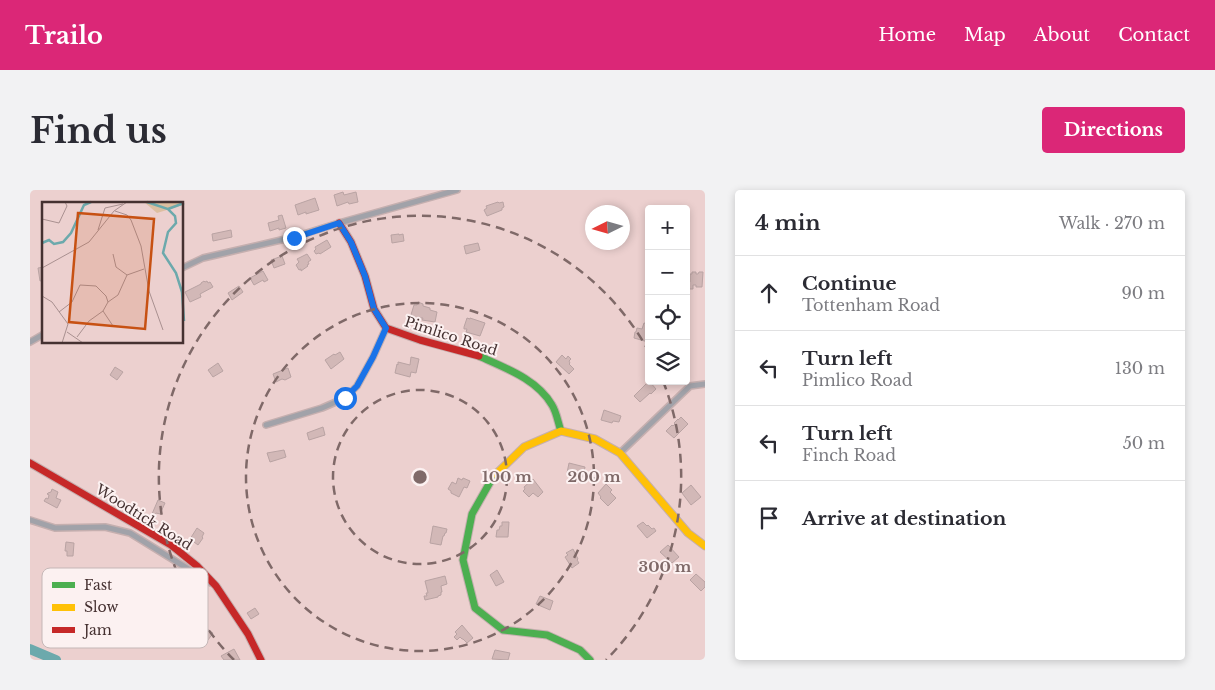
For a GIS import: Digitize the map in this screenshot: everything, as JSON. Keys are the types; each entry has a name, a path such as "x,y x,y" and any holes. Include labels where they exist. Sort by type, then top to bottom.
{"street":[{"path":"184,267 203,258 294,238 339,223 457,190"},
{"name":"Pimlico Road","path":"339,223 351,242 365,276 374,309 386,328 420,340 479,356 512,371 539,388 553,406 561,431"},
{"path":"266,425 322,408 345,398 357,386 386,328"},
{"path":"30,342 42,335"},
{"path":"620,453 690,386 705,384"},
{"path":"590,660 580,650 547,635 502,630 474,608 464,560 472,514 493,477 524,447 561,431 595,439 620,453 688,533 705,546"},
{"name":"Woodtick Road","path":"30,463 171,545 199,568"},
{"path":"30,520 55,528 105,527 130,533 187,568"},
{"name":"Woodtick Road","path":"208,578 216,586 248,634 261,660"},
{"path":"208,581 216,586"}],"building":[{"path":"343,192 344,195 356,192 358,202 349,204 348,202 337,206 334,195"},
{"path":"315,198 319,210 298,215 295,205"},
{"path":"503,202 504,207 502,210 487,216 484,210 487,208 486,206"},
{"path":"282,215 286,228 270,231 268,223 279,220 278,216"},
{"path":"231,230 232,237 213,241 212,234"},
{"path":"403,234 404,241 392,243 391,235"},
{"path":"327,240 331,247 320,254 316,254 314,251 315,247"},
{"path":"478,243 480,250 466,254 464,246"},
{"path":"307,254 311,260 308,262 308,266 301,271 296,265 299,262 297,259"},
{"path":"282,256 285,264 274,268 271,260"},
{"path":"42,267 42,280 40,281 38,268"},
{"path":"263,271 268,280 264,282 263,280 254,285 250,278"},
{"path":"692,272 698,274 703,272 702,287 693,285 693,289 690,289 690,274"},
{"path":"204,281 210,282 213,287 200,294 201,297 190,302 185,292"},
{"path":"239,286 243,292 232,300 228,293"},
{"path":"418,302 437,312 435,322 422,320 423,318 420,318 420,321 410,318 414,305 417,305"},
{"path":"467,318 485,323 480,336 466,332 467,329 464,329 464,327"},
{"path":"645,323 645,341 634,338 637,328 642,329"},
{"path":"340,352 344,359 331,369 325,360"},
{"path":"562,355 566,359 568,356 571,359 569,364 574,369 569,374 556,362"},
{"path":"411,357 419,359 416,373 411,372 410,377 395,373 398,362 410,365"},
{"path":"218,363 223,371 213,377 208,370"},
{"path":"115,367 123,372 117,380 110,375"},
{"path":"288,368 291,377 276,382 273,374"},
{"path":"645,385 652,385 656,389 640,402 634,396"},
{"path":"604,410 621,416 619,422 613,421 612,423 601,420"},
{"path":"681,417 688,424 674,438 666,431"},
{"path":"323,427 325,435 309,440 307,433"},
{"path":"284,450 286,457 270,462 267,453"},
{"path":"569,463 585,467 583,477 567,473"},
{"path":"458,478 470,481 467,488 464,487 459,497 448,489 452,482 456,484"},
{"path":"533,479 543,492 538,497 533,493 529,497 523,491 524,487"},
{"path":"606,484 616,498 608,506 598,493"},
{"path":"691,485 701,497 691,505 682,493"},
{"path":"52,489 58,492 56,498 61,500 57,508 44,501 46,498 48,499 49,495 47,494"},
{"path":"158,500 165,503 160,514 156,513 155,515 152,514"},
{"path":"502,522 509,522 508,537 496,537 497,530 502,526"},
{"path":"643,522 656,531 647,538 637,526"},
{"path":"433,526 447,529 441,545 430,543"},
{"path":"197,528 204,533 198,545 190,539"},
{"path":"66,542 74,543 73,556 67,556 67,551 65,551"},
{"path":"668,545 679,557 672,563 660,552"},
{"path":"573,549 579,563 572,568 565,557 568,555 566,553"},
{"path":"497,570 504,582 496,586 490,575"},
{"path":"696,574 705,582 705,587 701,591 690,580"},
{"path":"445,576 447,584 441,586 441,595 425,600 424,596 427,596 426,593 428,593 425,581"},
{"path":"540,596 553,601 550,610 536,604"},
{"path":"255,608 259,614 251,619 247,613"},
{"path":"462,625 473,638 467,643 460,637 457,640 454,637 457,634 455,632"},
{"path":"208,630 213,633 208,640"},
{"path":"234,649 240,660 224,660 221,656"},
{"path":"495,650 510,653 508,660 492,659"}],"waterway":[{"path":"30,649 56,660"}],"traffic: fast":[{"path":"479,356 520,375 538,388 554,408 561,431"},
{"path":"496,474 472,514 463,560 475,608 503,630 547,635 580,650 590,660"}],"traffic: slow":[{"path":"496,474 524,447 561,431 595,439 620,453 688,533 705,546"}],"traffic: jam":[{"path":"339,223 351,242 365,276 374,309 386,328 420,340 479,356"},
{"path":"30,463 171,545 199,568"},
{"path":"208,578 216,586 248,634 261,660"}],"route":[{"path":"294,238 339,223 351,242 365,276 374,309 386,328 357,386 345,398"}]}
